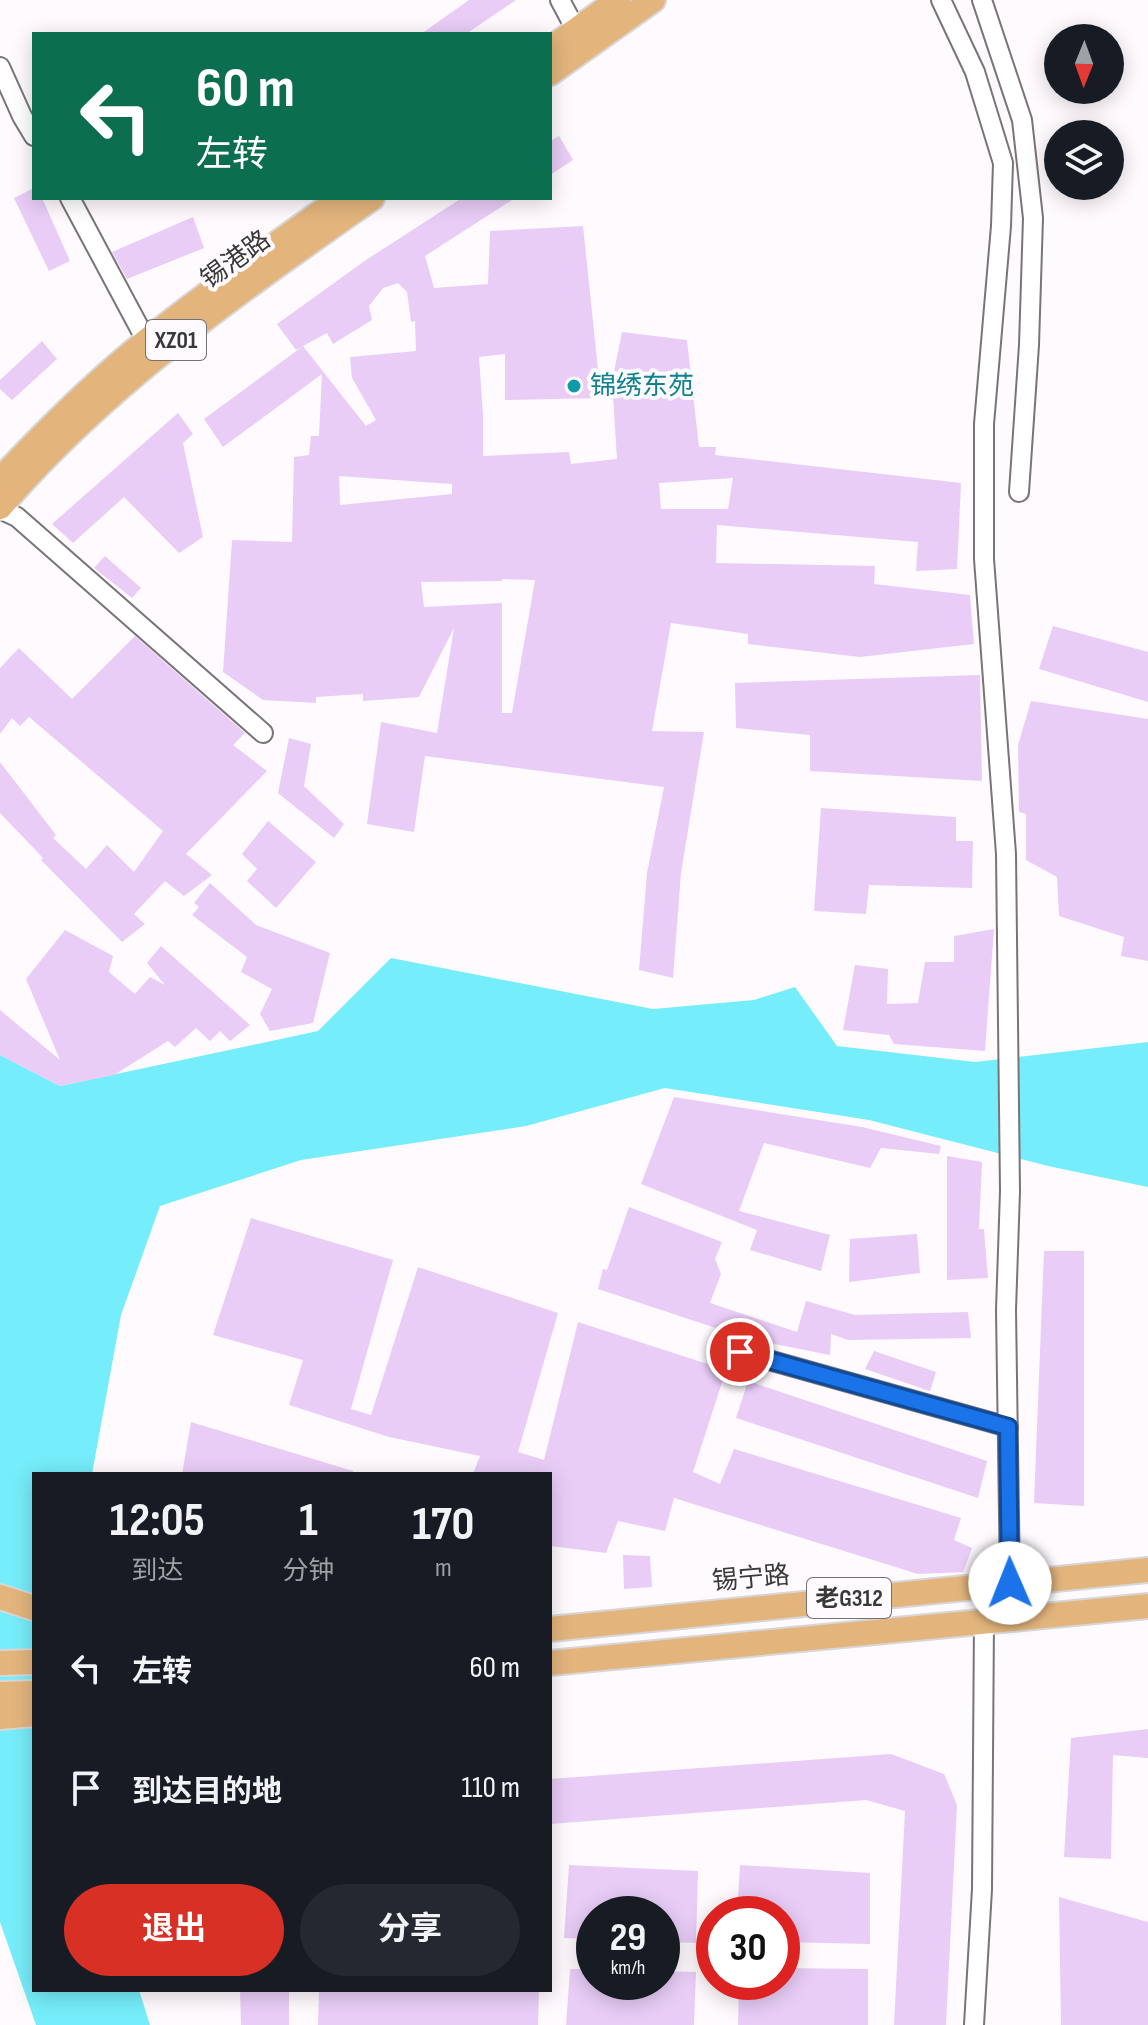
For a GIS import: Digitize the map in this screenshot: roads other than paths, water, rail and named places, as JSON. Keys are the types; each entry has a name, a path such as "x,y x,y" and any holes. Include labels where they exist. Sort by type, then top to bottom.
{"main road":[{"path":"552,48 618,0"},
{"path":"552,72 653,0"},
{"name":"锡港路","path":"0,480 75,404 147,342 338,200"},
{"name":"锡港路","path":"0,508 56,447 143,366 214,310 369,200"},
{"name":"锡宁路","path":"552,1629 1148,1570"},
{"path":"0,1597 32,1607"},
{"name":"老G312","path":"552,1663 1148,1606"},
{"path":"0,1663 32,1662"},
{"path":"0,1694 32,1693"},
{"path":"0,1717 32,1714"}],"street":[{"path":"560,0 576,30"},
{"path":"941,0 975,72 1003,163 1001,226 984,424 984,559 1006,854 1010,1191 1006,1310 1010,1583"},
{"path":"982,0 1022,120 1033,218 1029,345 1019,492"},
{"path":"0,67 32,133"},
{"path":"71,200 147,342"},
{"path":"0,508 17,517 263,733"},
{"path":"740,1352 1008,1427"},
{"path":"974,2025 982,1889 984,1621"}],"water":[{"path":"391,958 653,1009 754,1000 795,987 837,1046 975,1062 1148,1042 1148,1187 1048,1166 869,1120 665,1088 526,1126 301,1160 160,1206 121,1315 92,1472 32,1472 32,1992 140,1992 150,2025 36,2025 0,1922 0,1055 60,1086 318,1031"}],"place":[{"name":"锦绣东苑","path":"574,386"}]}
